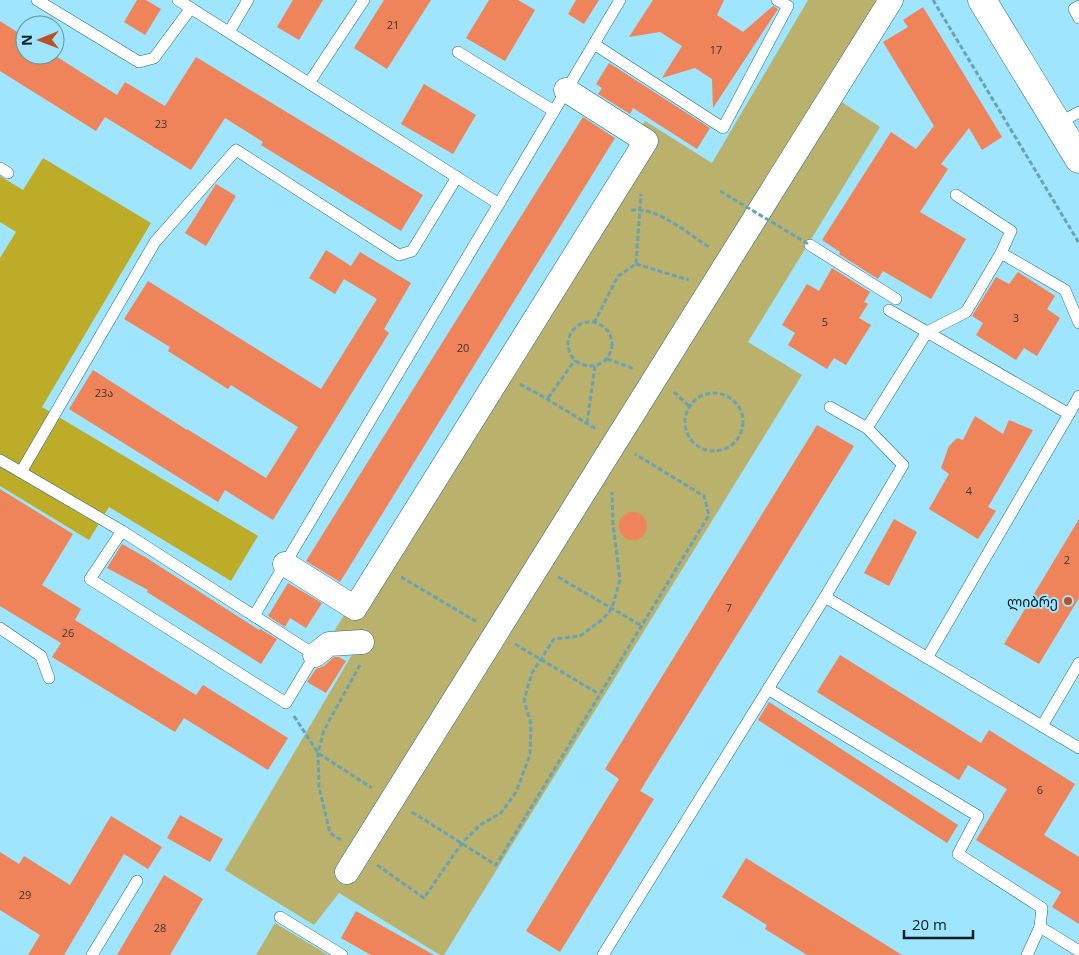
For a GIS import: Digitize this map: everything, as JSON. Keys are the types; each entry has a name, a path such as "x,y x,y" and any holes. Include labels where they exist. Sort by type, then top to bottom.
{"main road":[{"path":"982,0 1068,118 1079,159"}],"street":[{"path":"353,862 891,0"},
{"path":"285,564 355,608 646,140 566,90"},
{"path":"315,655 329,644 362,642"}],"lane":[{"path":"37,0 139,62 154,58 191,8"},
{"path":"178,0 499,204"},
{"path":"229,32 248,0"},
{"path":"309,83 364,0"},
{"path":"254,616 620,0"},
{"path":"594,44 723,128 788,6 777,0"},
{"path":"1079,6 1074,9 1079,18"},
{"path":"458,52 554,111"},
{"path":"21,472 155,242 236,150 399,255 412,251 456,177"},
{"path":"866,428 927,332 966,312 1002,253 1011,231 956,196"},
{"path":"810,245 896,299"},
{"path":"1002,253 1065,290 1079,322"},
{"path":"889,310 1069,414"},
{"path":"927,658 1079,396"},
{"path":"603,955 825,597 902,465 866,428 830,407"},
{"path":"0,460 122,531 315,655 286,703 90,579 122,531"},
{"path":"825,597 1079,748"},
{"path":"0,628 41,656 49,678"},
{"path":"1042,726 1079,663"},
{"path":"768,689 978,816 958,854 1042,908 1040,927 1026,955"},
{"path":"92,955 137,881"},
{"path":"280,918 342,955"},
{"path":"1040,927 1079,951"}],"path":[{"path":"933,0 1079,243"},
{"path":"636,264 642,189"},
{"path":"720,191 810,245"},
{"path":"626,210 640,209 661,215 728,260"},
{"path":"636,264 711,288"},
{"path":"594,323 618,276 636,264"},
{"path":"588,322 600,324 609,332 612,348 607,359 602,364 588,366 575,360 571,355 568,341 575,329 588,322"},
{"path":"548,398 575,360"},
{"path":"587,423 595,366"},
{"path":"286,703 318,753 496,865 709,515 704,496 615,442 548,398 500,374"},
{"path":"714,393 732,399 742,415 743,424 736,442 719,451 701,448 693,442 688,434 686,416 696,400 705,395 714,393"},
{"path":"362,642 364,658 324,730 318,753 319,787 330,833 353,862 424,898 462,843 480,825 501,813 516,792 530,755 531,724 524,700 532,673 554,639 580,636 603,619 612,608 620,580 613,524 612,490"},
{"path":"538,565 642,626"}],"shaded area":[{"path":"808,0 899,0 834,97 880,127 748,342 802,375 444,955 440,955 339,893 314,925 225,870 353,653 330,638 645,121 712,163"},
{"path":"43,158 151,223 42,407 258,536 231,581 109,507 89,540 0,486 0,258 16,232 0,222 0,176 23,190"},
{"path":"275,923 328,955 256,955"}],"building":[{"path":"137,0 146,0 161,9 145,35 124,22"},
{"path":"293,0 323,0 299,40 277,27"},
{"path":"384,0 431,0 387,69 354,48"},
{"path":"489,0 518,0 535,10 505,61 466,38"},
{"path":"576,0 599,0 584,24 568,14"},
{"path":"653,0 724,0 717,15 743,32 773,6 778,9 713,108 712,79 695,68 662,78 682,46 660,32 629,37"},
{"path":"923,7 1002,137 982,150 969,128 941,164 948,169 920,212 966,239 931,299 883,271 878,279 839,254 840,252 822,240 891,132 916,149 934,126 883,42 908,27 903,20"},
{"path":"0,21 15,31 15,65 65,65 65,62 117,95 125,82 165,106 196,57 423,195 401,231 261,145 263,142 225,118 191,170 105,117 96,131 0,71"},
{"path":"609,63 710,128 697,149 633,108 630,114 598,94 602,88 596,84"},
{"path":"424,84 476,115 453,154 401,124"},
{"path":"583,117 615,138 340,582 306,561"},
{"path":"216,184 236,196 206,246 185,233"},
{"path":"326,250 351,266 360,252 411,283 384,329 389,333 273,520 225,490 218,502 69,409 93,370 266,478 298,427 231,385 228,389 168,351 170,347 124,319 148,281 321,389 377,299 344,279 335,294 309,278"},
{"path":"832,268 870,292 864,302 868,304 859,318 871,325 846,365 834,358 827,369 788,345 795,333 782,325 807,284 819,291"},
{"path":"1018,272 1055,296 1047,309 1060,318 1037,356 1024,348 1016,360 976,335 983,323 972,316 996,277 1009,284"},
{"path":"975,416 1003,434 1009,420 1033,430 988,507 996,511 978,539 929,509 949,474 941,468 949,446 957,438 963,440"},
{"path":"817,425 854,446 640,791 654,799 560,952 526,931 619,779 605,769"},
{"path":"0,489 73,534 42,585 81,609 75,620 196,695 203,685 288,738 268,770 184,718 175,732 52,657 61,643 0,606"},
{"path":"633,512 643,516 647,526 643,536 633,540 623,536 619,526 623,516"},
{"path":"894,519 917,532 889,586 864,573"},
{"path":"1079,519 1079,598 1039,664 1004,644"},
{"path":"122,544 259,630 277,639 261,664 147,592 148,590 107,568"},
{"path":"288,583 322,603 306,628 290,618 285,627 268,616"},
{"path":"840,655 981,743 989,730 1075,784 1044,835 1079,857 1079,924 1052,907 1061,892 976,840 1007,789 968,765 959,780 817,692"},
{"path":"334,657 339,657 346,661 326,693 307,682 316,669 324,666"},
{"path":"769,702 958,825 947,843 758,720"},
{"path":"180,815 223,839 210,862 167,838"},
{"path":"111,816 162,847 148,869 124,854 64,955 28,955 40,935 0,910 0,852 19,864 24,856 70,885"},
{"path":"746,858 902,955 807,955 765,929 767,925 722,897"},
{"path":"164,875 203,899 170,955 117,955"},
{"path":"356,911 434,955 371,955 341,938"}],"place":[{"name":"ლიბრე","path":"1068,601"}]}
